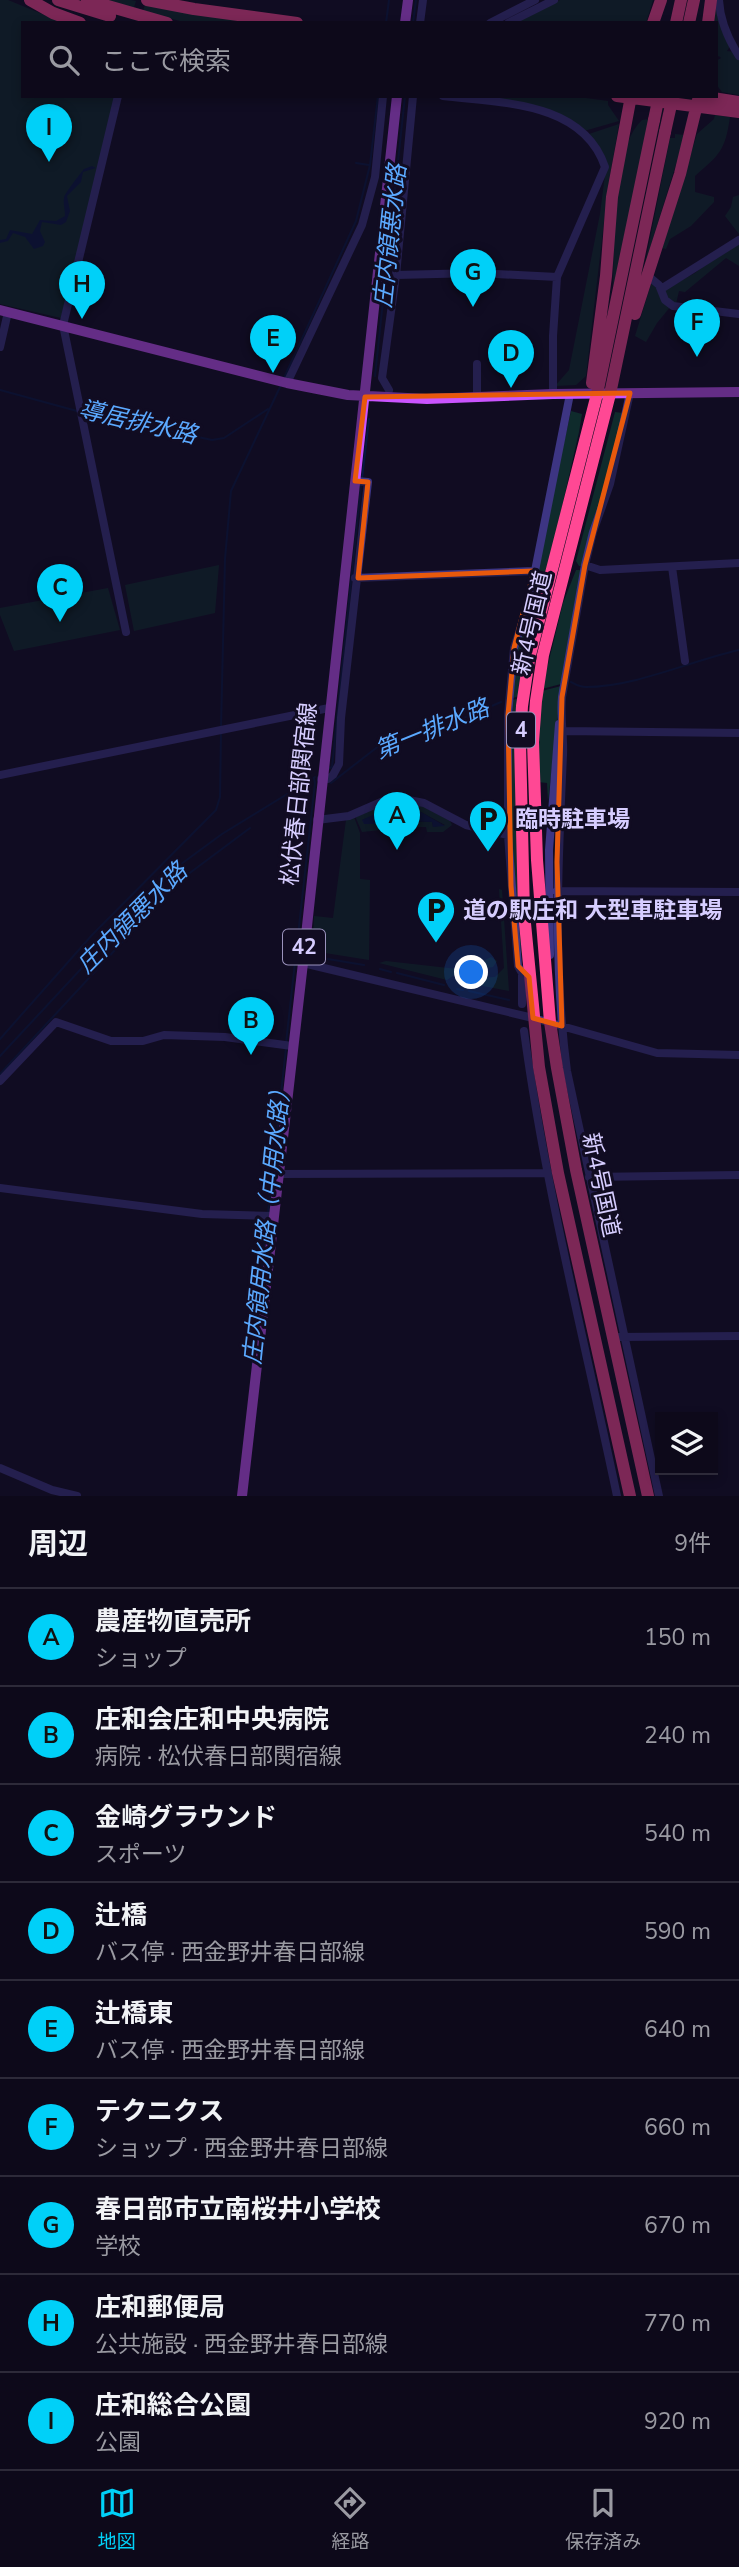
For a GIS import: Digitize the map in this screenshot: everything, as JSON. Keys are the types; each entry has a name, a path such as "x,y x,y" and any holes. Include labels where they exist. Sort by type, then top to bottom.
{"highway":[{"path":"30,0 75,21"},
{"path":"58,0 127,21"},
{"path":"87,0 160,21"},
{"path":"676,21 681,0"},
{"path":"689,21 694,0"},
{"path":"708,21 711,0"},
{"path":"143,2 281,21"},
{"path":"654,21 659,2"},
{"path":"561,562 559,527 599,394 612,197 631,98"},
{"path":"654,98 739,102"},
{"name":"新4号国道","path":"599,394 659,98"},
{"name":"新4号国道","path":"648,1496 618,1337 568,1135 556,1024 547,988 535,821 533,742 543,655 561,562 599,394 673,98"},
{"path":"699,100 739,112"},
{"name":"4","path":"599,394 621,372 647,275 680,174 699,100"},
{"name":"新4号国道","path":"561,562 529,659 521,723 525,975 533,1018 544,1124 630,1496"}],"main road":[{"path":"405,21 408,0"},
{"name":"松伏春日部関宿線","path":"242,1496 303,963 329,708 351,577 365,397 397,98"},
{"path":"4,311 287,383 365,397 427,399 553,394 739,392"}],"street":[{"path":"421,21 423,0"},
{"path":"494,21 535,0"},
{"path":"512,21 554,0"},
{"path":"719,0 720,14 739,56"},
{"path":"118,98 63,325 127,632"},
{"path":"287,383 362,225 374,177 383,98"},
{"path":"389,390 382,378 396,275 413,98"},
{"path":"460,98 548,111 585,134 595,145 604,167 557,277 553,394"},
{"path":"660,289 739,240"},
{"path":"396,275 477,273 557,277"},
{"path":"647,275 659,285 665,300 673,306 739,314"},
{"path":"0,347 4,311"},
{"path":"477,364 477,397"},
{"path":"547,988 550,954 550,813 560,710 585,566 593,532 610,484 630,393"},
{"path":"522,1004 525,975 519,967 508,835 507,755 514,648 529,601 570,394"},
{"path":"561,562 600,570 739,563"},
{"path":"672,567 685,661"},
{"path":"321,779 334,775 339,764 351,577 534,570"},
{"path":"0,775 329,708"},
{"path":"556,1024 557,891 563,731 560,710"},
{"path":"563,731 739,733"},
{"path":"317,820 349,816 388,799 398,798 424,803 486,834 508,835"},
{"path":"557,891 739,892"},
{"path":"303,963 533,1018 657,1053 739,1055"},
{"path":"0,1081 56,1022 111,1041 144,1041 164,1035 225,1037 292,1046"},
{"path":"524,1031 533,1098 544,1124 548,1173 617,1496"},
{"path":"562,1070 589,1177 618,1337 659,1496"},
{"path":"278,1174 548,1173"},
{"path":"589,1177 739,1175"},
{"path":"0,1188 202,1214 273,1216"},
{"path":"618,1337 739,1336"},
{"path":"0,1468 52,1490 77,1496"}],"highlighted area":[{"path":"630,393 585,565 562,697 557,862 562,1026 533,1018 529,977 518,966 511,886 508,715 514,648 534,571 358,578 368,482 355,481 365,397"}],"green space":[{"path":"0,0 8,0 59,21 21,21 21,98 116,98 61,318 0,304"},
{"path":"99,0 131,0 136,1 134,7 143,10 146,3 256,21 180,21"},
{"path":"560,0 653,0 647,21 519,21"},
{"path":"716,0 730,46 727,51 734,52 739,60 739,95 722,92 718,87 718,60 721,58 718,57 718,21 714,21"},
{"path":"470,98 586,98 608,101 619,121 584,131 567,119"},
{"path":"715,115 730,117 726,137 716,157 695,176 695,192 714,197 714,202 691,226 670,239 666,249 662,248 697,134"},
{"path":"649,119 613,289 614,224 619,175 632,134 642,120"},
{"path":"619,124 608,187 586,376 576,385 555,386 569,370 600,214 606,167 589,134"},
{"path":"675,134 685,135 645,264 670,138 675,138"},
{"path":"739,195 739,234 725,216 733,197"},
{"path":"739,239 739,266 726,258 685,292 679,291 676,304 668,301 663,291 695,273"},
{"path":"652,281 671,306 646,342 635,336"},
{"path":"571,411 582,414 579,432 519,696 513,698 518,648"},
{"path":"615,412 623,413 608,480 583,566 579,566 576,561"},
{"path":"219,565 215,613 134,631 125,585"},
{"path":"576,570 581,570 561,684 542,689 563,603"},
{"path":"108,588 120,630 14,651 0,615 0,608"},
{"path":"561,686 548,802 547,783 538,782 542,691"},
{"path":"519,698 524,970 516,918 510,800 513,700"},
{"path":"403,801 425,807 450,821 452,825 443,832 427,832 426,827 382,827 381,830 362,832 355,816 391,802","holes":["390,809 421,812 445,825 433,827 432,822 362,820"]},
{"path":"354,817 360,833 360,879 370,880 369,960 325,953 320,943 317,948 313,942 314,916 333,918 346,820"},
{"path":"499,889 502,890 509,991 457,981 495,977 504,968"},
{"path":"491,957 497,961 493,967 457,973 447,980 379,963 386,961 466,970"}],"water":[{"path":"92,166 96,168 83,172 81,182 67,196 70,211 66,222 61,225 42,222 40,231 45,242 43,246 34,249 25,237 13,233 8,241 0,243 0,240 6,239 10,230 32,234 40,220 56,221 65,216 65,196 84,169"},
{"path":"402,808 421,812 445,826 433,827 432,822 377,820 376,824 364,824 362,820 381,811"}],"waterway":[{"path":"386,21 389,0"},
{"name":"庄内領悪水路","path":"413,21 416,0"},
{"path":"284,378 356,221 370,165 378,98"},
{"name":"庄内領悪水路","path":"375,376 405,98"},
{"path":"356,163 369,165"},
{"path":"221,727 225,559 231,491 280,387"},
{"name":"導居排水路","path":"0,390 77,411"},
{"name":"導居排水路","path":"86,413 212,440 224,438 268,409"},
{"name":"庄内領悪水路","path":"362,479 369,419"},
{"name":"庄内領悪水路","path":"328,769 332,767 361,485"},
{"name":"第一排水路","path":"571,682 586,687 624,683 739,650"},
{"name":"第一排水路","path":"331,783 380,745 411,733 436,730 501,702"},
{"path":"0,1039 92,935 216,810 220,797 221,732"},
{"name":"庄内領悪水路","path":"0,1056 173,870 222,834 315,777"},
{"name":"庄内領用水路（中用水路）","path":"286,1043 314,778"},
{"name":"第一排水路","path":"0,1074 179,881 250,828"},
{"path":"328,959 364,965"},
{"path":"380,969 391,972"},
{"path":"397,973 444,985"},
{"path":"457,989 463,990"},
{"path":"469,991 509,1000"},
{"name":"庄内領用水路（中用水路）","path":"268,1213 286,1048"},
{"name":"庄内領用水路（中用水路）","path":"252,1366 267,1219"}],"place":[{"name":"庄和総合公園","path":"49,162"},
{"name":"春日部市立南桜井小学校","path":"473,307"},
{"name":"庄和郵便局","path":"82,319"},
{"name":"テクニクス","path":"697,357"},
{"name":"辻橋東","path":"273,373"},
{"name":"辻橋","path":"511,388"},
{"name":"金崎グラウンド","path":"60,622"},
{"name":"農産物直売所","path":"397,850"},
{"name":"臨時駐車場","path":"488,853"},
{"name":"道の駅庄和 大型車駐車場","path":"436,944"},
{"name":"庄和会庄和中央病院","path":"251,1055"}]}
